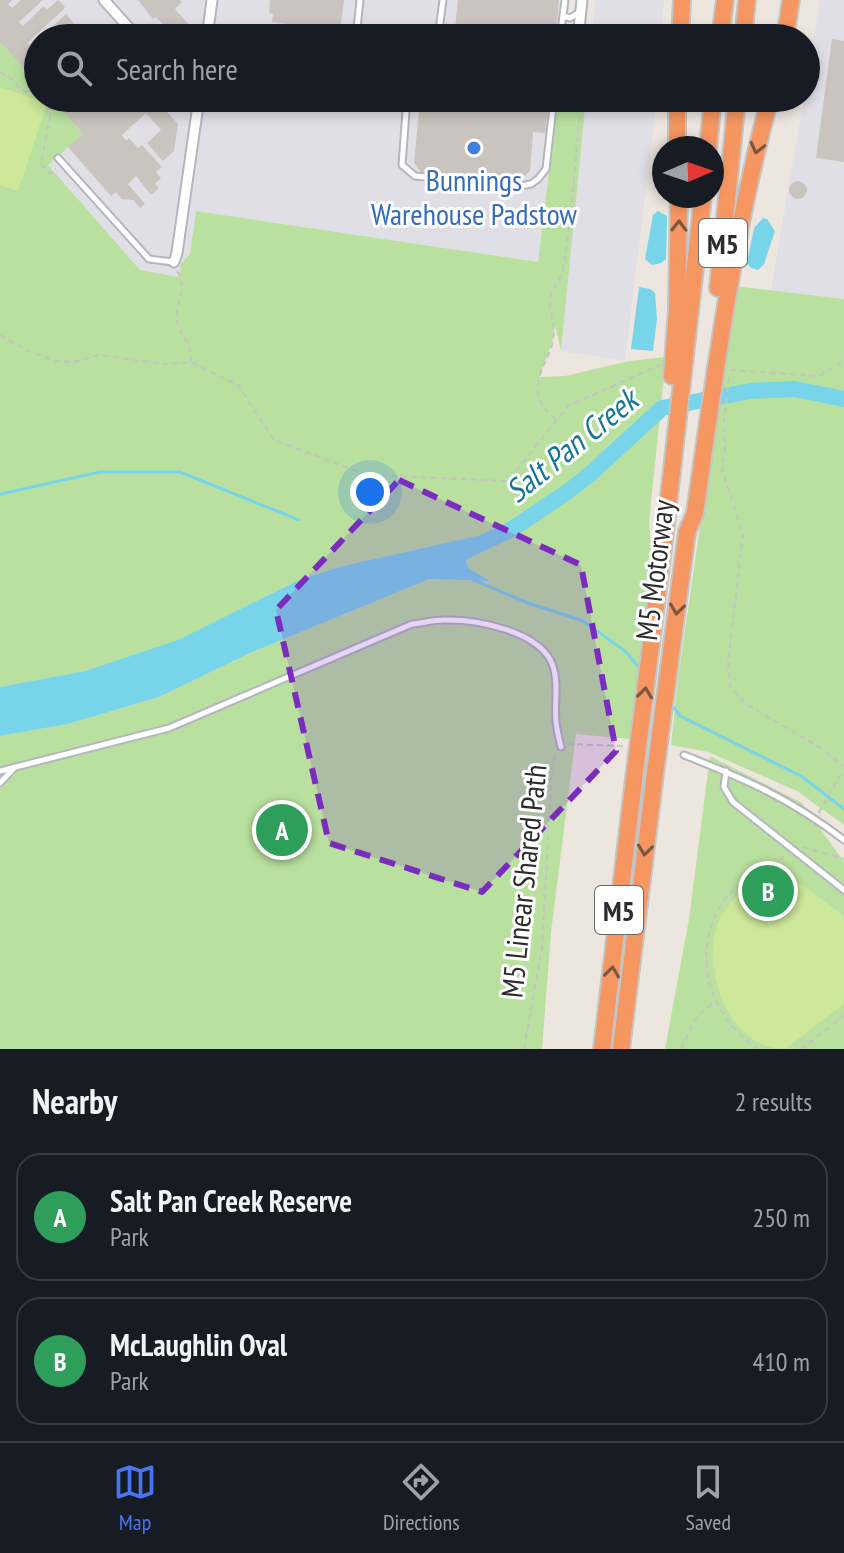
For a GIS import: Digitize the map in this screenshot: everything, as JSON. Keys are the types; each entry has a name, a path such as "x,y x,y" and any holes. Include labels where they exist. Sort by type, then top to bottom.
{"highway":[{"path":"681,24 682,0"},
{"path":"722,24 725,0"},
{"path":"744,24 747,0"},
{"path":"787,24 791,0"},
{"path":"677,112 677,136"},
{"path":"709,136 712,112"},
{"name":"M5 Motorway","path":"621,1049 687,532 719,314 736,112"},
{"name":"M5","path":"719,314 766,112"},
{"path":"680,208 684,311"},
{"name":"M5","path":"684,311 701,208"},
{"name":"M5 Motorway","path":"602,1049 664,541 684,311"}],"street":[{"path":"104,0 125,24"},
{"path":"209,24 212,0"},
{"path":"580,24 582,0"},
{"path":"174,262 195,112"}],"lane":[{"path":"357,24 360,0"},
{"path":"440,24 443,0"},
{"path":"562,24 565,0"},
{"path":"563,16 570,18 581,12"},
{"path":"406,112 402,158 406,171 415,176 520,186 531,184 546,169 552,112"},
{"path":"58,158 149,259 174,262"},
{"path":"0,771 169,728 412,624 443,620 522,634 539,645 553,665 556,722 561,747"},
{"path":"684,755 781,796 844,840"},
{"path":"0,783 14,768"},
{"path":"726,771 724,787 733,802 844,890"}],"path":[{"path":"0,72 24,91"},
{"path":"50,112 41,164 50,174 63,164"},
{"path":"557,419 542,405 538,394 540,376 552,343 554,323 550,300 562,276 566,251 580,112"},
{"path":"174,262 183,285 177,311 178,325 190,344 191,362"},
{"path":"0,335 26,350 55,361 74,362 98,355 165,364 191,362 238,385 274,440 367,475 508,481 568,406 664,363"},
{"path":"819,811 843,769 819,747 746,704 730,686 728,663 743,534 722,469 729,377 724,374 730,370 819,376 844,361"},
{"name":"M5 Linear Shared Path","path":"524,1049 545,915 555,755 561,747 577,743 630,747"},
{"path":"759,1049 748,1044 717,1008 708,981 706,951 709,933 724,900 746,877 801,846 844,859"},
{"path":"681,1049 695,1019 715,1002"},
{"path":"801,1049 844,1016"}],"highlighted area":[{"path":"399,480 581,565 616,751 482,892 329,843 276,610"}],"shaded area":[{"path":"0,0 568,0 565,24 24,24 24,69 0,42"},
{"path":"595,0 664,0 662,24 593,24"},
{"path":"820,0 844,0 844,299 771,290 802,112 820,112 820,24 816,24"},
{"path":"63,112 556,112 538,262 196,211 190,254 181,264 180,277 140,270 48,165 83,134"},
{"path":"585,112 655,112 625,361 561,351"}],"green space":[{"path":"0,42 24,69 24,112 63,112 83,134 48,165 140,270 179,277 181,264 190,254 196,211 538,262 556,112 585,112 561,351 555,326 539,377 565,376 629,361 666,357 649,522 652,558 630,739 576,734 551,932 542,1049 0,1049 0,736 68,724 159,697 248,654 429,579 487,581 468,569 464,550 475,537 343,566 301,579 179,640 85,671 0,687"},
{"path":"0,87 24,95 24,112 44,112 18,191 0,185"},
{"path":"735,286 844,299 844,825 797,791 708,752 671,745"},
{"path":"710,756 802,803 844,862 844,1049 665,1049 689,919"},
{"path":"779,868 844,916 844,1004 785,1049 767,1046 751,1038 738,1025 727,1010 720,992 713,955 717,925 730,904 747,887"}],"water":[{"path":"658,211 667,216 666,259 652,265 645,259 653,215"},
{"path":"763,218 775,231 764,264 758,270 747,263 754,228"},
{"path":"639,287 655,293 657,319 653,351 631,349"},
{"path":"477,536 464,550 468,568 490,581 429,579 248,654 159,697 68,724 0,736 0,687 85,671 178,640 301,579 343,566"}],"building":[{"path":"0,0 12,0 8,4 12,8 21,0 43,0 19,22 24,25 24,69 0,42"},
{"path":"58,0 65,6 48,24 25,24 44,6 47,10"},
{"path":"138,0 180,0 182,2 175,9 188,24 162,24 156,17 153,19"},
{"path":"270,0 344,0 341,24 272,22 273,14 269,13"},
{"path":"458,0 559,0 556,24 455,24"},
{"path":"66,14 74,24 55,24"},
{"path":"832,39 844,41 844,162 816,158"},
{"path":"63,112 167,112 178,124 174,151 163,161 147,143 161,130 146,113 122,135 138,148 142,145 162,167 156,172 161,178 155,184 159,188 151,195 136,176 128,184 145,204 140,208 133,200 122,199 116,192 111,196 68,147 83,134"},
{"name":"Bunnings Warehouse Padstow","path":"419,112 547,112 545,133 533,132 530,171 518,182 423,175 414,163"},
{"path":"798,181 807,190 798,199 789,190"}],"waterway":[{"name":"Salt Pan Creek","path":"447,560 512,529 567,492 662,408 750,391 794,389 844,399"},
{"path":"0,494 100,472 180,472 299,520"},
{"path":"469,578 528,603 583,621 625,651 642,671"},
{"path":"671,704 680,716 801,776 844,809"}],"place":[{"name":"Bunnings Warehouse Padstow","path":"474,148"},
{"name":"Salt Pan Creek Reserve","path":"282,830"},
{"name":"McLaughlin Oval","path":"768,891"}]}
